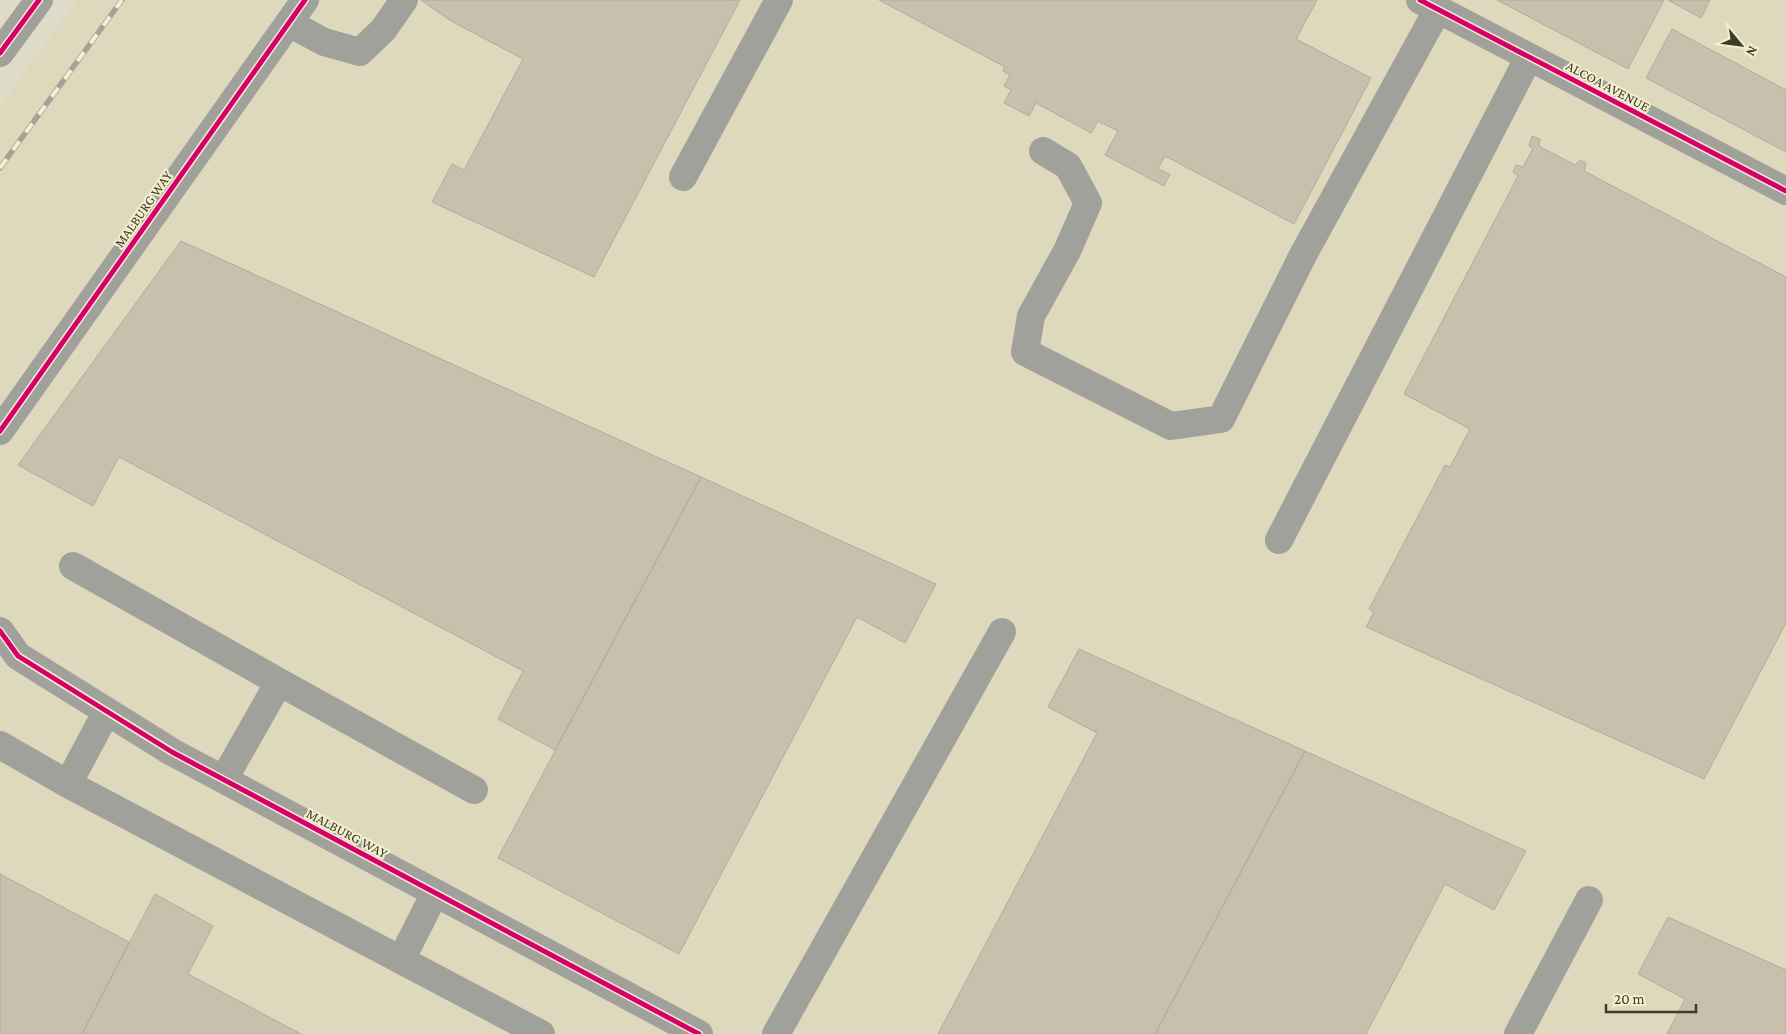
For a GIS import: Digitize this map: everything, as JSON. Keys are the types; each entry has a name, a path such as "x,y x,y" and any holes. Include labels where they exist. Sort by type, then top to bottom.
{"street":[{"path":"0,53 39,0"},
{"name":"MALBURG WAY","path":"0,431 305,0"},
{"path":"289,23 324,42 360,52 383,30 404,0"},
{"path":"683,177 779,0"},
{"path":"1043,151 1068,166 1088,203 1066,251 1031,316 1025,352 1171,426 1221,419 1429,5"},
{"name":"ALCOA AVENUE","path":"1429,5 1786,191"},
{"path":"1279,540 1528,57"},
{"path":"73,566 474,790"},
{"name":"MALBURG WAY","path":"0,631 18,656 172,752 699,1034"},
{"path":"776,1034 1002,632"},
{"path":"224,780 279,682"},
{"path":"68,784 107,712"},
{"path":"0,745 68,784 541,1034"},
{"path":"401,960 435,893"},
{"path":"1521,1033 1589,900"}],"shaded area":[{"path":"77,0 1786,0 1786,1034 0,1034 0,105"}],"building":[{"path":"421,0 740,0 594,277 432,202 452,164 464,170 523,59 451,21"},
{"path":"879,0 1317,0 1296,39 1371,78 1294,224 1165,156 1158,169 1170,174 1164,186 1105,155 1118,131 1098,121 1091,133 1036,103 1029,116 1004,103 1011,90 1004,86 1010,75 1003,71 1005,67"},
{"path":"1497,0 1664,0 1628,69"},
{"path":"1668,0 1710,0 1701,18"},
{"path":"1672,29 1786,90 1786,152 1646,78"},
{"path":"1532,136 1540,139 1539,146 1575,165 1580,160 1586,163 1584,171 1786,277 1786,623 1704,779 1366,627 1374,612 1369,609 1445,465 1450,467 1470,429 1404,394 1518,176 1513,172 1516,165 1523,167 1533,148 1529,146"},
{"path":"181,241 701,477 555,750 498,719 523,671 119,457 93,506 18,465"},
{"path":"701,477 936,584 905,643 857,617 679,954 498,858"},
{"path":"1079,649 1305,751 1155,1034 938,1034 1097,733 1048,707"},
{"path":"1305,751 1526,851 1494,910 1445,884 1366,1034 1155,1034"},
{"path":"0,874 129,942 82,1034 0,1034"},
{"path":"155,894 213,926 188,974 301,1034 82,1034"},
{"path":"1668,917 1786,970 1786,1034 1667,1034 1685,999 1638,974"}],"railway":[{"path":"0,168 122,0"}],"cycle path":[{"path":"0,53 39,0"},
{"path":"0,431 305,0"},
{"path":"1420,0 1786,191"},
{"path":"0,631 18,656 172,752 699,1034"}]}
